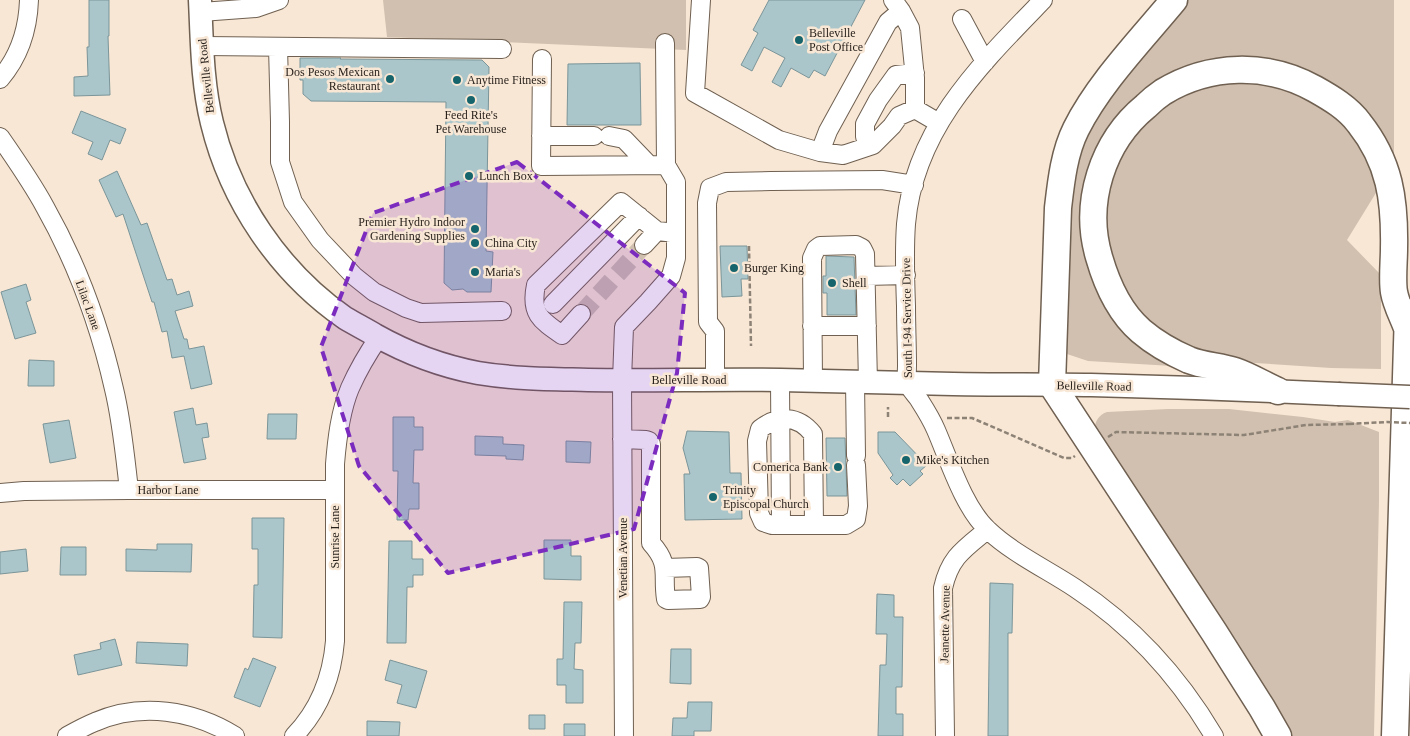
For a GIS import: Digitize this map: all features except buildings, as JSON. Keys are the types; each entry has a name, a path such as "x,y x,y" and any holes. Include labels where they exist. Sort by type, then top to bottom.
{"highway":[{"path":"1174,0 1090,104 1075,131 1067,156 1058,208 1052,385 1214,632 1278,736"},
{"path":"1278,391 1235,371 1189,360 1161,345 1141,331 1120,308 1105,279 1095,245 1093,210 1099,174 1112,144 1126,124 1162,92 1204,74 1254,69 1280,74 1303,82 1341,105 1358,121 1372,141 1384,164 1391,192 1394,227 1394,291 1407,328"},
{"path":"1395,736 1410,234"}],"main road":[{"name":"Belleville Road","path":"200,6 205,86 214,131 227,170 239,196 269,245 308,287 348,320 397,348 450,367 478,373 524,378 1052,385 1278,391 1410,397"}],"street":[{"path":"0,80 16,56 21,43 28,13 28,0"},
{"path":"200,6 256,8 279,0"},
{"path":"701,0 695,93 779,140 820,152 843,155 873,145 899,116 915,109"},
{"name":"South I-94 Service Drive","path":"1043,0 956,96 938,124 925,151 914,185 906,224 907,383 931,418 968,503 987,530 1077,589 1130,630 1178,682 1214,736"},
{"path":"820,152 828,131 897,6"},
{"path":"897,6 910,28 915,73 915,109"},
{"path":"962,19 985,62"},
{"path":"658,165 665,43"},
{"path":"203,46 502,49"},
{"path":"278,47 280,162 293,202 320,240 354,276 374,292 406,308 421,313 502,311"},
{"path":"542,59 541,166 658,165"},
{"path":"873,145 865,137 865,124 878,100 896,75 915,73"},
{"path":"915,109 938,124"},
{"path":"542,136 602,136 624,139 658,165"},
{"name":"Lilac Lane","path":"0,137 45,207 62,238 81,284 100,336 114,388 123,435 129,490"},
{"name":"Venetian Avenue","path":"624,736 622,380 624,327 671,276 676,258 676,182 658,165"},
{"path":"716,380 715,331 708,322 708,203 710,188 726,182 771,181 882,180 914,185"},
{"path":"581,314 562,335 547,325 535,309 533,296 536,285 621,202 657,231 676,232"},
{"path":"553,304 639,216"},
{"path":"644,245 657,231"},
{"path":"813,381 812,258 816,249 820,246 856,245 862,248 865,254 867,326 856,461 858,506 856,519 846,525 814,525 772,525 763,522 759,513 757,440 760,429 768,422 780,418 793,420 806,426 813,434 814,525"},
{"path":"866,276 906,275"},
{"path":"812,326 867,326"},
{"name":"Sunrise Lane","path":"294,736 307,721 321,696 334,656 337,445 349,389 379,337"},
{"path":"780,380 780,418"},
{"path":"622,439 646,440 651,444 652,543 663,559 665,568"},
{"name":"Harbor Lane","path":"0,493 129,490 335,490"},
{"name":"Jeanette Avenue","path":"945,736 943,588 953,560 987,530"},
{"path":"623,543 652,543"},
{"path":"67,736 95,722 118,714 161,711 195,717 222,728 235,736"}],"path":[{"path":"750,246 751,346"},
{"path":"888,407 888,416"},
{"path":"949,418 972,418 1064,458 1072,458 1116,432 1244,435 1306,425 1410,423"}],"highlighted area":[{"path":"517,162 685,293 677,373 634,529 448,573 359,466 321,347 373,213"}],"shaded area":[{"path":"383,0 686,0 686,50 387,37"},
{"path":"1181,0 1394,0 1394,158 1281,67 1144,96 1086,238 1172,366 1088,361 1067,354 1063,347 1069,180 1094,112"},
{"path":"1241,78 1288,85 1341,118 1367,154 1379,188 1347,240 1381,275 1381,369 1331,368 1210,358 1158,332 1126,300 1103,246 1111,167 1159,106 1181,92"},
{"path":"1229,409 1335,422 1348,420 1379,432 1374,736 1285,736 1094,431 1098,419 1107,412"}],"tunnel":[{"path":"581,314 644,245"}],"place":[{"name":"Belleville Post Office","path":"799,40"},
{"name":"Dos Pesos Mexican Restaurant","path":"390,79"},
{"name":"Anytime Fitness","path":"457,80"},
{"name":"Feed Rite's Pet Warehouse","path":"471,100"},
{"name":"Lunch Box","path":"469,176"},
{"name":"Premier Hydro Indoor Gardening Supplies","path":"475,229"},
{"name":"China City","path":"475,243"},
{"name":"Burger King","path":"734,268"},
{"name":"Maria's","path":"475,272"},
{"name":"Shell","path":"832,283"},
{"name":"Mike's Kitchen","path":"906,460"},
{"name":"Comerica Bank","path":"838,467"},
{"name":"Trinity Episcopal Church","path":"713,497"}]}
